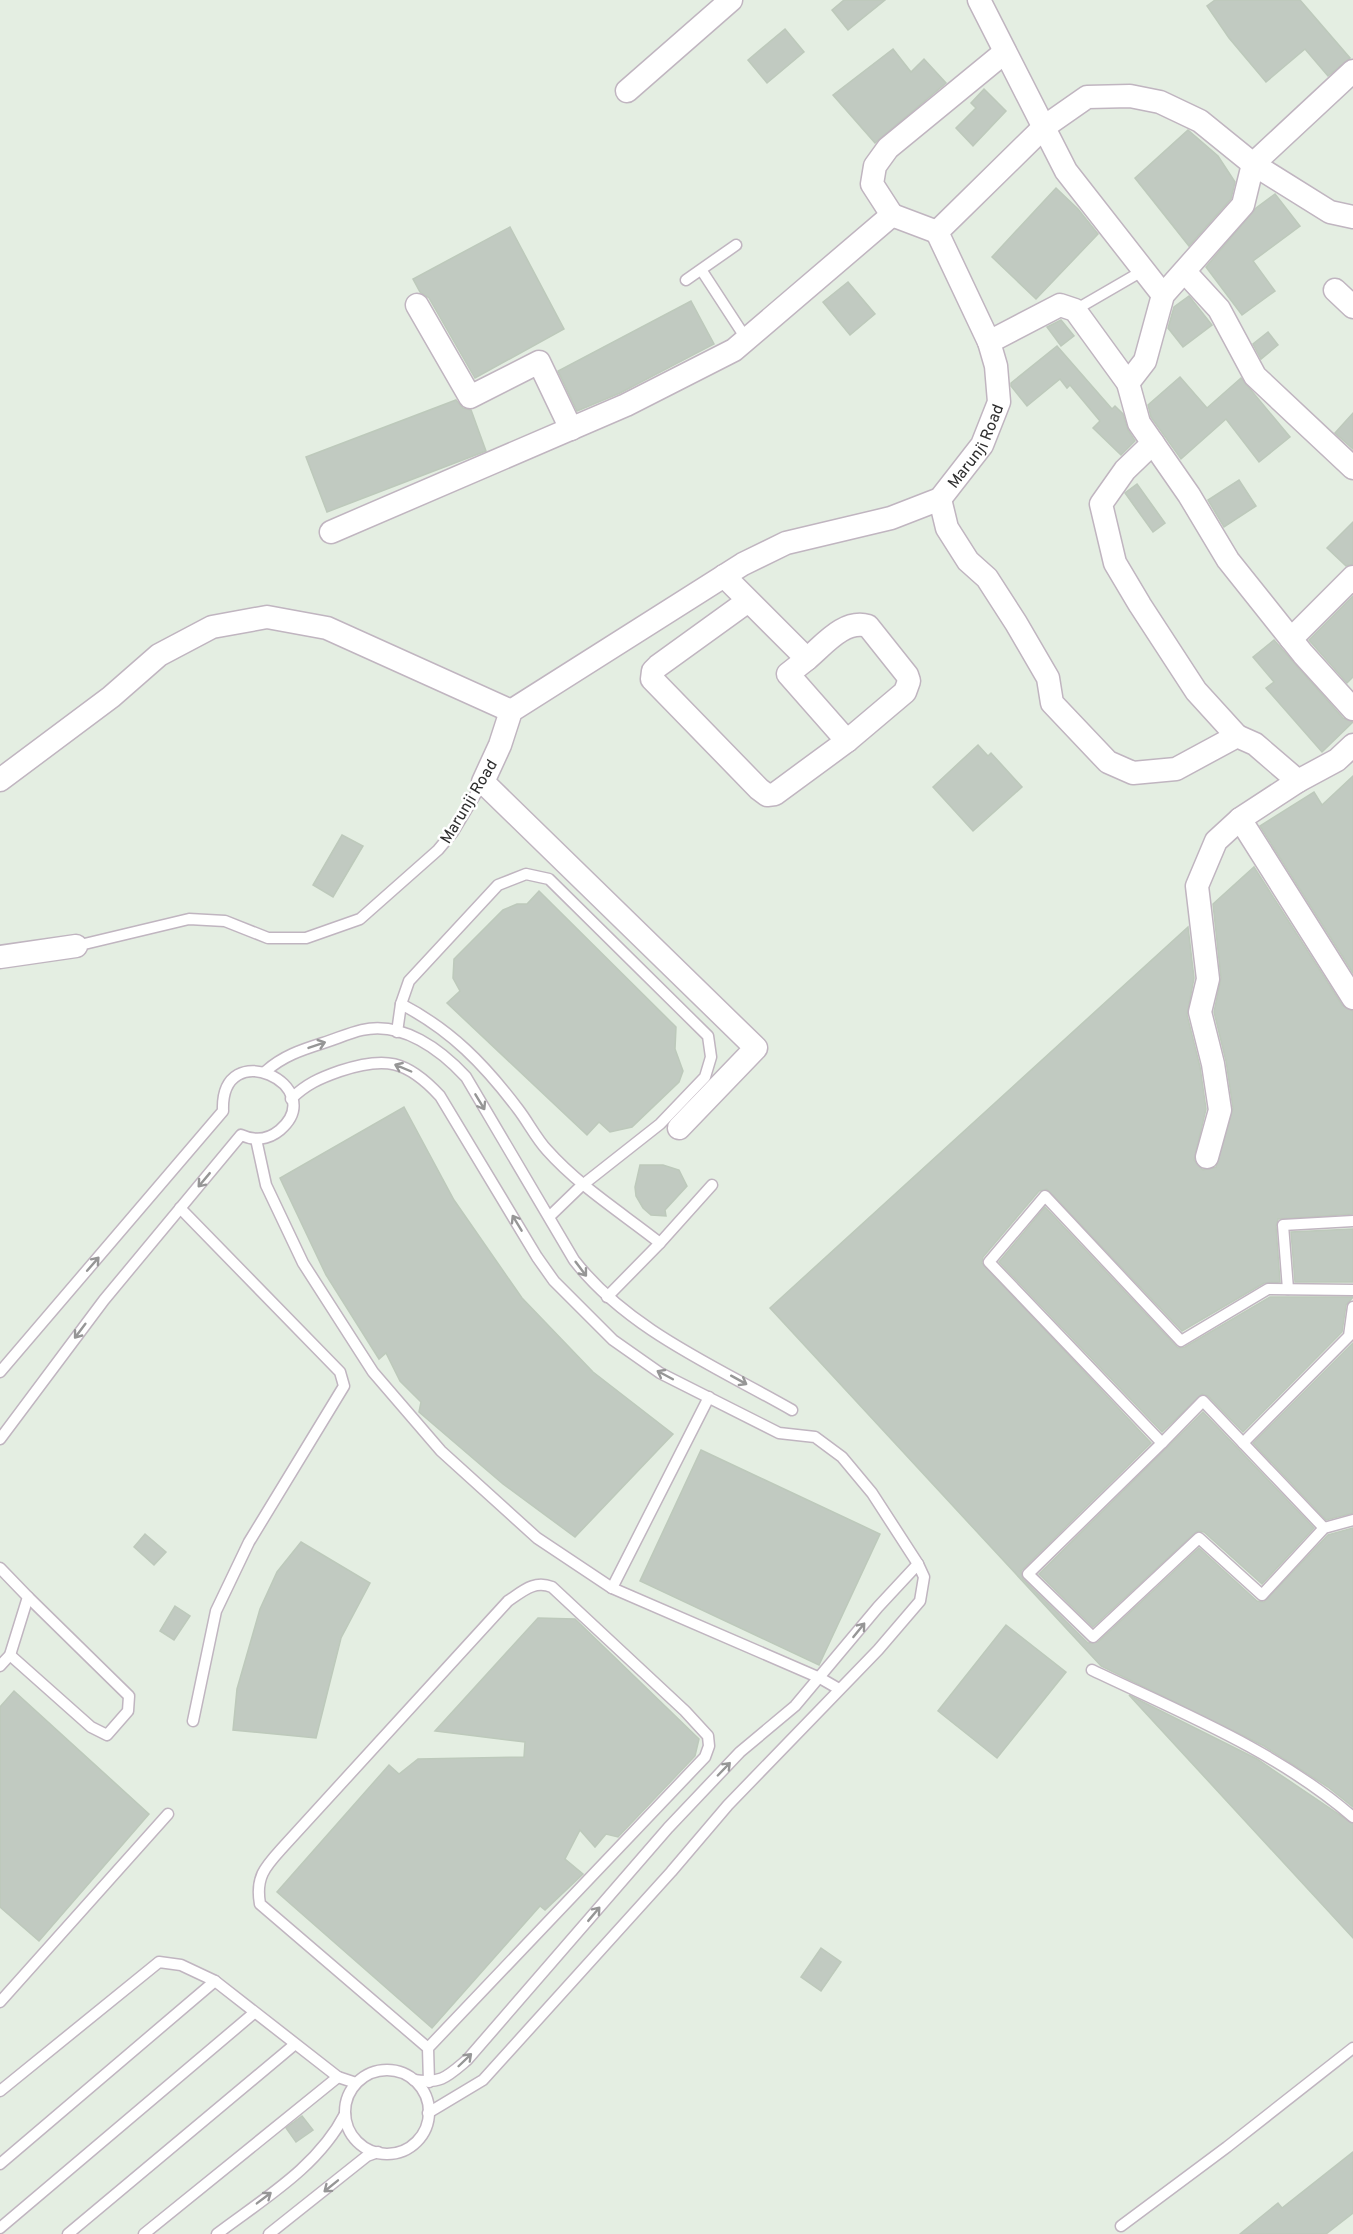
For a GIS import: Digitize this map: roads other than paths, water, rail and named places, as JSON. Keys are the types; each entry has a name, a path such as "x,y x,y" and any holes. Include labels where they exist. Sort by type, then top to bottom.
{"street":[{"path":"627,91 731,0"},
{"path":"979,0 1066,171 1163,296"},
{"path":"1005,52 888,148 875,166 872,184 892,215 937,232 1044,127 1087,97 1130,96 1160,102 1200,121 1253,164 1330,212 1353,217"},
{"path":"1128,382 1145,362 1163,296 1243,205 1253,164 1353,71"},
{"path":"331,532 571,429 734,350 892,215"},
{"name":"Marunji Road","path":"483,782 500,745 511,711 723,576 786,543 891,518 940,499 982,445 999,402 996,366 989,342 937,232"},
{"path":"1185,272 1219,309 1255,376 1353,468"},
{"path":"1335,290 1353,307"},
{"path":"417,305 470,396 539,362 571,429"},
{"path":"989,342 1060,305 1075,310 1128,382 1139,423 1189,495 1228,561 1291,639 1353,710"},
{"path":"1153,443 1125,470 1101,504 1106,535 1115,563 1196,691 1237,736 1255,744 1298,781"},
{"path":"940,499 947,528 968,561 987,578 1016,622 1048,678 1052,703 1108,762 1132,773 1176,769 1237,736"},
{"path":"723,576 807,659"},
{"path":"1291,639 1353,577"},
{"path":"748,601 658,666 652,671 652,678 767,795 775,794 847,741 905,692 909,681 907,675 868,626 859,624 846,627 788,674 847,741"},
{"path":"0,780 111,697 159,655 212,627 267,617 327,628 511,711"},
{"path":"1207,1157 1220,1110 1213,1064 1200,1012 1208,979 1197,886 1216,841 1240,819 1298,781 1337,760 1353,745"},
{"path":"483,782 756,1048 679,1128"},
{"path":"1240,819 1353,998"},
{"path":"0,957 76,945"}],"lane":[{"path":"686,280 702,271 736,245"},
{"path":"1075,310 1144,270"},
{"path":"702,271 747,340"},
{"name":"Marunji Road","path":"76,945 189,919 225,921 268,938 306,938 360,919 438,850 453,832 483,782"},
{"path":"397,1032 401,1004 409,981 498,885 526,874 549,879 708,1036 711,1057 705,1077 660,1124 584,1184 550,1216"},
{"path":"401,1004 434,1021 473,1055 518,1109 546,1150 584,1184 660,1242"},
{"path":"266,1071 291,1054 364,1029 397,1032 431,1046 447,1057 466,1077 574,1260 594,1286 659,1335 792,1410"},
{"path":"291,1099 312,1081 369,1061 398,1065 426,1081 440,1096 537,1257 554,1281 612,1340 660,1373 778,1433 815,1437 842,1457 872,1493 924,1577 920,1601 728,1804 671,1872 483,2080 428,2113"},
{"path":"0,1372 223,1111 224,1096 237,1077 251,1071 266,1071 280,1079 291,1099 291,1114 283,1127 271,1136 256,1139 241,1135 104,1300 0,1438"},
{"path":"256,1139 266,1185 303,1263 373,1372 441,1450 537,1538 612,1588 820,1678 839,1689"},
{"path":"607,1297 712,1185"},
{"path":"1162,1443 989,1262 1045,1196 1181,1341 1268,1289 1353,1290"},
{"path":"180,1208 340,1372 344,1386 249,1542 216,1611 193,1721"},
{"path":"1288,1289 1283,1225 1353,1221"},
{"path":"1243,1443 1348,1336 1353,1307"},
{"path":"612,1588 709,1397"},
{"path":"1324,1528 1203,1401 1028,1574 1093,1637 1199,1538 1262,1595 1324,1528 1353,1520"},
{"path":"414,2080 429,2082 443,2080 467,2060 668,1828 740,1752 795,1706 878,1607 918,1564"},
{"path":"0,1568 129,1696 128,1712 107,1735 91,1727 10,1655"},
{"path":"428,2048 260,1904 257,1887 264,1869 284,1846 508,1601 530,1586 543,1584 552,1587 685,1711 708,1736 709,1746 705,1757 428,2048 429,2082"},
{"path":"0,1666 10,1655 28,1597"},
{"path":"1092,1670 1207,1724 1256,1751 1353,1817"},
{"path":"0,2002 168,1814"},
{"path":"0,2091 159,1962 180,1965 215,1981 294,2045 338,2077 356,2083"},
{"path":"0,2164 215,1981"},
{"path":"0,2228 254,2013"},
{"path":"68,2234 294,2045"},
{"path":"1121,2226 1227,2147 1353,2048"},
{"path":"217,2234 304,2168 337,2130 345,2114 349,2092 366,2075 391,2070 403,2073 414,2080 425,2095 428,2113 426,2125 412,2145 390,2154 365,2148 355,2139 348,2127 345,2114"},
{"path":"144,2234 338,2077"},
{"path":"269,2234 368,2156 378,2152"}]}
